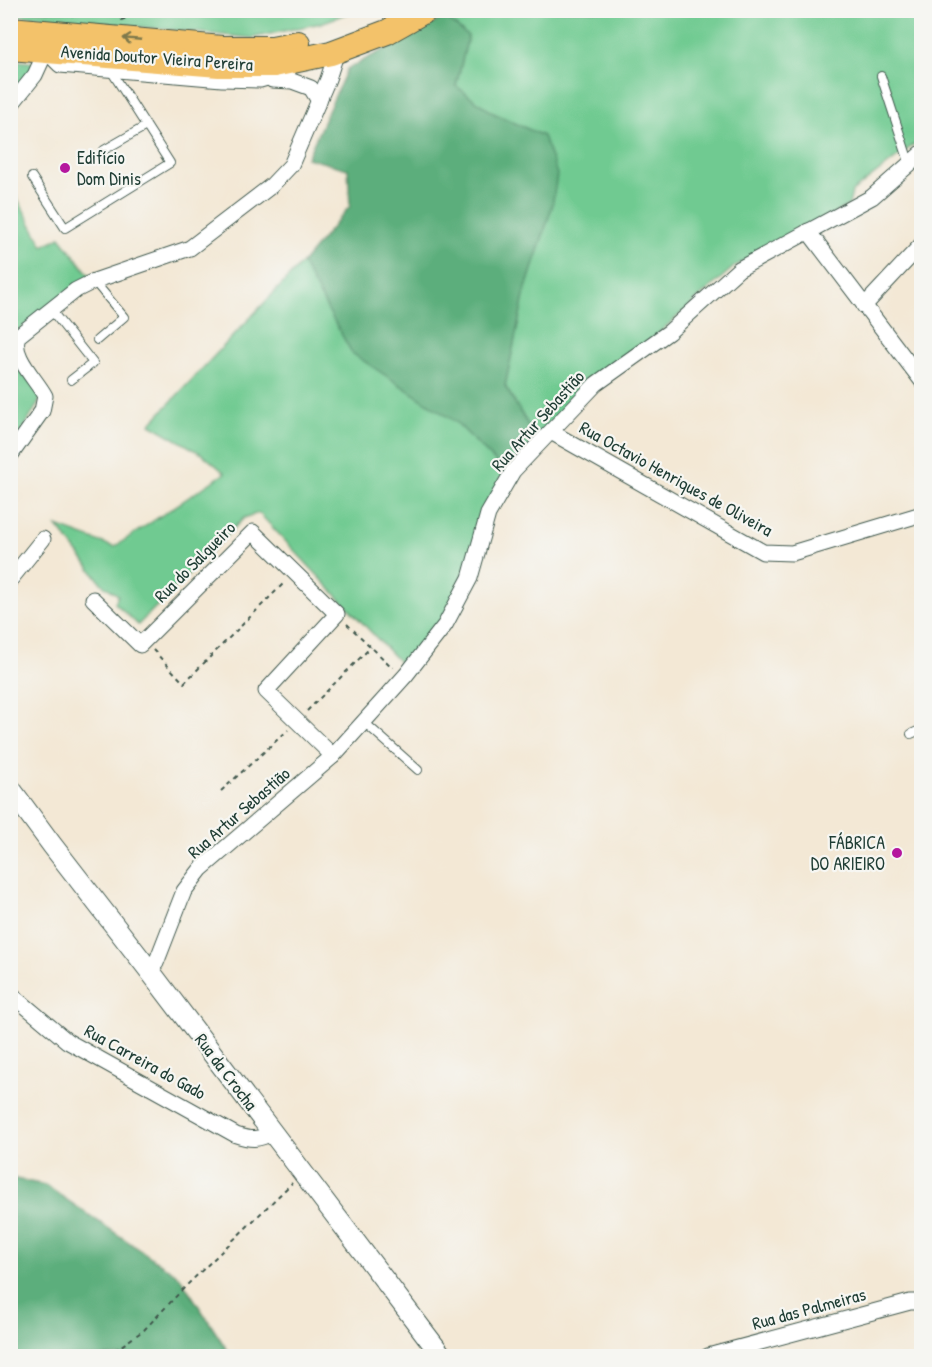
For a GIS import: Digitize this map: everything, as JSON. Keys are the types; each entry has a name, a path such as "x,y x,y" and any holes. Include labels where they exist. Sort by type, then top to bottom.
{"main road":[{"name":"Avenida Doutor Vieira Pereira","path":"10,29 222,48 272,48 328,38 379,18 393,10"},
{"name":"Avenida Doutor Vieira Pereira","path":"10,48 219,65 274,65 337,51 387,32 426,10"}],"street":[{"name":"Avenida Doutor Vieira Pereira","path":"46,51 60,64 171,75 260,80 317,64 337,51"},
{"path":"10,106 35,75 46,51"},
{"path":"10,456 42,411 45,396 16,352 13,340 76,290 94,281 190,248 270,186 291,165 319,101 337,51"},
{"path":"260,80 292,81 311,88 319,101"},
{"name":"Rua Artur Sebastião","path":"149,970 156,963 184,891 201,869 333,756 403,678 445,625 470,578 488,514 513,471 596,384 669,332 739,268 872,197 921,153"},
{"path":"808,231 921,381"},
{"path":"864,306 921,244"},
{"name":"Rua Octavio Henriques de Oliveira","path":"551,432 763,552 792,553 921,514"},
{"name":"Rua do Salgueiro","path":"144,640 253,532 337,614"},
{"path":"10,579 43,539"},
{"path":"93,600 140,645 144,640"},
{"path":"333,756 266,691 337,614"},
{"name":"Rua da Crocha","path":"10,788 16,810 149,970 442,1356"},
{"name":"Rua Carreira do Gado","path":"10,993 67,1041 236,1135 250,1140 260,1139 272,1133"},
{"name":"Rua das Palmeiras","path":"708,1356 910,1302 921,1302"}],"lane":[{"path":"32,177 65,228 170,163 110,69"},
{"path":"882,75 910,165"},
{"path":"104,150 146,126"},
{"path":"94,281 124,317 97,340"},
{"path":"51,310 93,363 71,380"},
{"path":"364,722 418,770"},
{"path":"911,734 921,729"}],"path":[{"path":"70,18 76,10"},
{"path":"144,640 184,683 288,579"},
{"path":"337,614 403,678"},
{"path":"221,791 297,721 371,647"},
{"path":"107,1356 144,1330 303,1173"}],"green space":[{"path":"458,10 915,11 921,28 921,136 916,143 852,192 849,205 735,266 537,440 505,386 525,291 552,207 543,136 493,113 456,86 468,36 445,17"},
{"path":"10,11 354,11 321,23 252,38 11,15"},
{"path":"445,17 468,36 456,86 493,113 543,136 557,174 552,207 525,291 505,386 537,440 505,471 456,422 352,353 302,263 350,206 348,169 307,158 347,69"},
{"path":"11,60 36,63 11,99"},
{"path":"16,196 43,246 60,237 91,277 15,333 41,398 11,451 10,199"},
{"path":"302,263 352,353 456,422 505,471 464,576 441,623 404,667 259,513 244,518 138,625 115,603 118,595 102,584 57,526 114,547 225,473 202,454 150,424"},
{"path":"11,1178 45,1185 180,1277 231,1356 11,1356"}],"place":[{"name":"Edifício Dom Dinis","path":"65,168"},
{"name":"FÁBRICA DO ARIEIRO","path":"897,853"}]}
